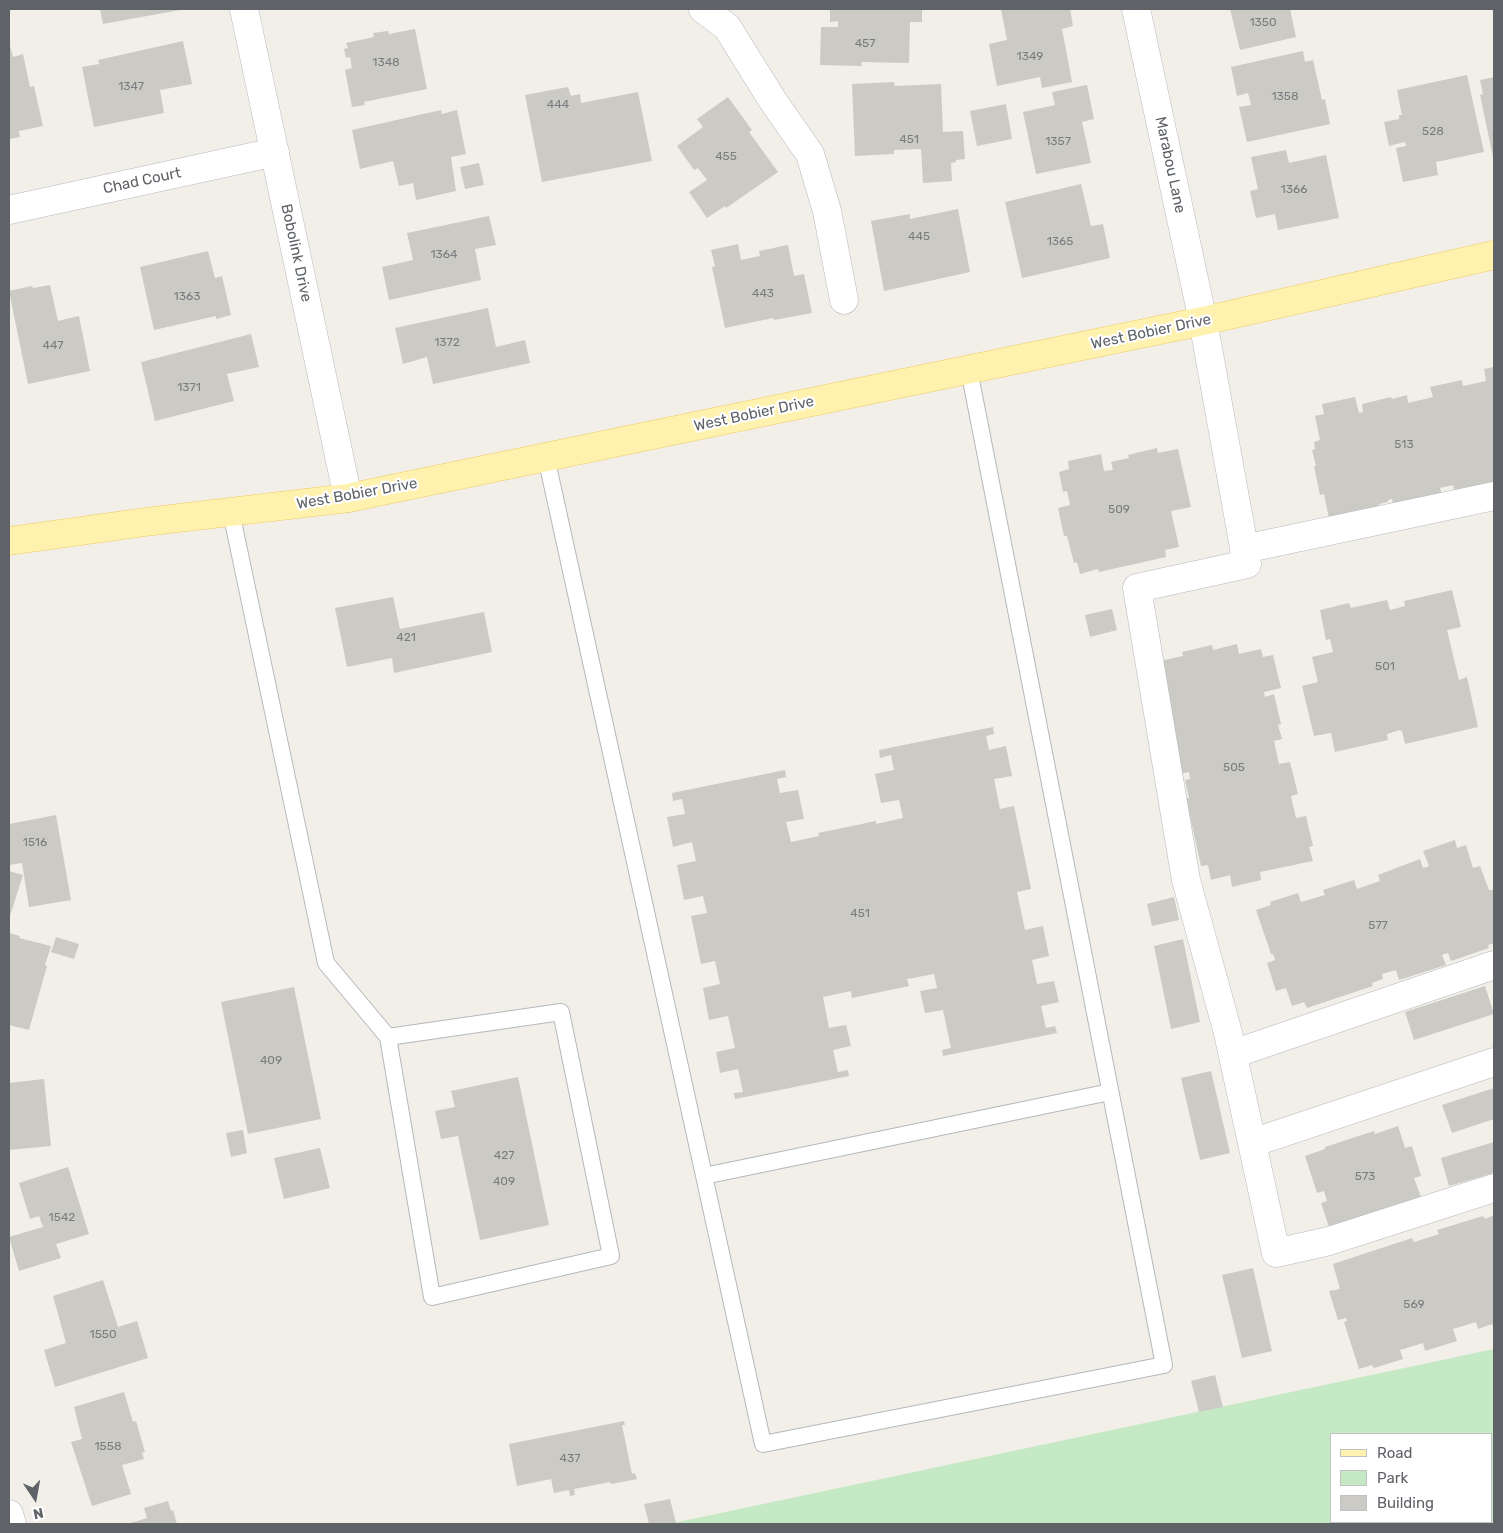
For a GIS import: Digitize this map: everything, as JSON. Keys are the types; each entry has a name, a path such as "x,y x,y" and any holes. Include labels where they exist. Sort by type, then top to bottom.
{"main road":[{"name":"West Bobier Drive","path":"9,541 348,498 1203,321 1494,256"}],"street":[{"name":"Bobolink Drive","path":"244,9 348,498"},
{"path":"703,9 727,26 773,101 810,154 827,212 844,300"},
{"name":"Marabou Lane","path":"1136,9 1203,321 1244,550"},
{"name":"Chad Court","path":"9,210 275,152"},
{"path":"1493,503 1244,550 1247,564 1137,588 1186,880 1233,1054 1276,1253 1329,1241 1494,1188"},
{"path":"1233,1054 1494,965"},
{"path":"1252,1143 1494,1062"},
{"path":"9,1514 12,1524"}],"lane":[{"path":"546,457 763,1444 1164,1366 969,370"},
{"path":"231,512 326,963 388,1037 432,1297 612,1256 561,1012 388,1037"},
{"path":"704,1176 1110,1092"}],"green space":[{"path":"1494,1349 1494,1524 669,1524"}],"building":[{"path":"100,9 180,9 180,10 103,24"},
{"path":"830,9 922,9 922,22 910,22 909,63 861,62 862,66 820,65 821,27 838,27 838,21 830,22"},
{"path":"1001,9 1070,9 1073,26 1062,29 1072,82 1042,88 1040,77 997,86 989,44 1007,40"},
{"path":"1230,9 1290,9 1296,37 1240,50"},
{"path":"415,29 427,89 364,102 365,105 352,107 345,70 352,68 350,57 346,58 344,49 348,48 346,43 374,37 373,33 388,31 389,34"},
{"path":"183,41 192,84 160,90 164,113 94,127 82,67 99,64 98,60"},
{"path":"9,42 13,57 23,54 30,87 34,86 43,126 19,131 20,137 9,139"},
{"path":"1303,51 1305,62 1313,60 1322,100 1325,99 1330,124 1247,142 1239,107 1251,105 1248,93 1237,96 1231,67"},
{"path":"1467,75 1484,152 1436,162 1438,175 1403,182 1396,148 1406,146 1405,142 1389,146 1384,122 1399,119 1399,115 1402,115 1397,90"},
{"path":"1494,77 1493,157 1480,95 1483,94 1480,80"},
{"path":"894,82 895,86 941,84 943,132 963,131 965,159 956,160 956,162 951,163 952,181 923,183 921,149 894,150 894,154 855,156 852,84"},
{"path":"1087,85 1094,119 1082,122 1091,163 1036,174 1023,112 1055,105 1052,92"},
{"path":"568,87 571,96 580,94 581,103 638,92 652,161 542,182 525,95"},
{"path":"728,97 752,130 749,132 778,172 726,208 725,206 707,218 689,192 707,180 698,168 694,170 677,146 703,127 697,119"},
{"path":"1006,104 1012,139 977,146 970,111"},
{"path":"441,110 442,114 457,110 466,154 451,157 456,191 416,200 413,183 399,186 393,161 360,169 352,130"},
{"path":"1286,150 1289,163 1326,155 1339,218 1278,230 1275,214 1256,218 1250,191 1258,189 1251,157"},
{"path":"479,163 484,185 465,189 460,167"},
{"path":"1081,184 1091,226 1103,224 1110,258 1022,278 1005,202"},
{"path":"958,209 970,272 884,291 871,221 910,214 910,219"},
{"path":"489,216 496,245 475,249 481,280 389,300 382,267 413,260 407,233"},
{"path":"738,244 741,260 760,256 759,251 788,245 794,276 804,274 812,313 774,320 773,318 725,328 712,267 715,266 711,250"},
{"path":"208,251 215,278 222,276 231,315 216,319 216,316 154,330 140,267"},
{"path":"50,285 58,321 79,316 90,371 28,384 9,291 32,286 33,288"},
{"path":"488,308 496,347 525,340 530,363 433,384 427,357 403,364 395,328"},
{"path":"251,334 259,367 227,374 234,401 155,421 141,362"},
{"path":"1494,367 1494,484 1466,490 1466,488 1454,490 1453,485 1440,488 1443,498 1394,509 1392,499 1379,504 1381,510 1329,518 1324,494 1320,495 1312,450 1315,449 1314,442 1320,440 1315,416 1324,414 1322,404 1355,397 1359,413 1363,412 1362,404 1391,397 1392,399 1407,395 1408,403 1433,397 1430,387 1462,380 1463,386 1486,381 1484,369"},
{"path":"1157,448 1158,453 1178,449 1191,507 1171,511 1179,547 1165,550 1166,557 1099,572 1098,569 1080,574 1077,562 1074,563 1067,536 1064,536 1058,508 1070,505 1067,491 1063,492 1059,472 1069,469 1068,461 1101,454 1104,471 1113,470 1111,462 1129,458 1128,455"},
{"path":"1452,590 1461,627 1447,630 1459,680 1467,677 1478,727 1405,744 1402,731 1400,730 1387,734 1388,740 1335,752 1331,733 1314,736 1302,686 1318,682 1312,657 1333,652 1330,639 1326,640 1320,610 1349,603 1351,608 1387,600 1390,610 1405,606 1404,601"},
{"path":"393,597 400,629 484,612 492,652 394,673 392,658 347,667 335,608"},
{"path":"1112,609 1117,630 1090,637 1085,615"},
{"path":"1237,644 1239,654 1261,649 1263,657 1273,655 1281,688 1264,692 1265,697 1274,694 1281,724 1278,725 1282,739 1274,741 1279,764 1290,762 1298,794 1291,796 1296,818 1306,816 1313,846 1309,847 1313,861 1260,872 1261,880 1232,887 1230,875 1211,880 1208,865 1201,866 1186,798 1189,798 1185,780 1190,779 1189,772 1179,774 1160,661 1183,656 1182,652 1212,645 1213,650"},
{"path":"993,727 994,734 986,736 989,750 1006,746 1012,776 994,779 1000,809 1014,806 1031,889 1017,892 1025,930 1043,926 1049,956 1032,960 1037,984 1054,981 1059,1002 1041,1006 1046,1028 1055,1026 1057,1033 943,1056 942,1050 951,1048 943,1010 925,1013 920,991 937,988 934,974 907,979 909,986 852,998 851,991 823,997 829,1028 846,1025 851,1046 833,1050 838,1072 848,1070 849,1076 735,1099 734,1093 743,1092 738,1069 720,1073 716,1052 735,1048 728,1016 709,1020 703,988 720,984 715,961 701,964 691,916 707,913 703,896 684,900 677,865 696,861 692,842 673,847 667,817 685,814 682,799 673,801 672,793 785,770 786,777 777,779 780,793 798,790 804,819 786,822 791,842 819,836 818,833 876,821 876,824 903,818 899,800 881,803 875,774 894,770 891,755 880,758 879,750"},
{"path":"56,815 71,900 29,907 22,863 9,865 9,824"},
{"path":"1455,840 1457,848 1466,845 1473,868 1480,866 1489,890 1494,890 1494,943 1488,945 1489,948 1451,961 1448,953 1442,955 1446,965 1399,980 1396,970 1382,974 1383,979 1372,983 1373,986 1307,1008 1304,1002 1292,1006 1286,988 1276,991 1267,963 1275,960 1273,954 1271,954 1256,910 1271,905 1270,902 1298,893 1301,902 1325,895 1323,890 1354,880 1357,889 1380,881 1378,875 1420,859 1423,868 1429,866 1423,851"},
{"path":"9,871 23,875 9,919"},
{"path":"1174,897 1179,920 1152,926 1147,904"},
{"path":"9,933 20,936 19,938 51,946 29,1030 9,1025"},
{"path":"56,937 79,944 74,959 51,952"},
{"path":"1183,939 1200,1022 1171,1029 1154,946"},
{"path":"1485,986 1494,1014 1414,1040 1405,1012"},
{"path":"294,987 321,1119 248,1134 221,1002"},
{"path":"1211,1071 1230,1153 1200,1160 1181,1078"},
{"path":"518,1077 549,1225 480,1240 458,1136 441,1139 435,1111 455,1107 451,1091"},
{"path":"44,1079 51,1146 9,1150 9,1083"},
{"path":"1494,1088 1494,1119 1452,1133 1442,1105"},
{"path":"1398,1126 1405,1148 1412,1146 1421,1176 1414,1178 1421,1197 1398,1204 1399,1208 1350,1225 1348,1220 1329,1227 1321,1203 1327,1201 1324,1191 1317,1193 1305,1156 1325,1149 1325,1147 1374,1131 1375,1134"},
{"path":"243,1130 247,1153 231,1157 226,1133"},
{"path":"1494,1142 1494,1173 1449,1186 1441,1158"},
{"path":"320,1148 330,1188 284,1199 274,1158"},
{"path":"68,1167 89,1234 56,1244 61,1258 19,1271 9,1237 43,1227 39,1216 30,1219 19,1183"},
{"path":"1494,1215 1494,1330 1492,1324 1478,1329 1476,1322 1453,1329 1457,1341 1425,1351 1423,1343 1400,1350 1403,1359 1374,1368 1372,1365 1359,1369 1344,1322 1347,1321 1346,1318 1338,1320 1329,1291 1340,1289 1333,1264 1412,1238 1414,1242 1439,1234 1437,1230 1483,1216 1485,1219"},
{"path":"1253,1268 1272,1351 1242,1358 1222,1275"},
{"path":"103,1280 118,1327 137,1321 148,1358 55,1387 44,1350 66,1343 53,1296"},
{"path":"1215,1375 1223,1407 1199,1412 1191,1381"},
{"path":"124,1392 133,1422 136,1421 145,1452 142,1453 144,1459 122,1465 131,1494 92,1506 71,1442 82,1439 74,1407"},
{"path":"624,1421 625,1425 622,1425 632,1474 635,1473 637,1479 574,1489 575,1495 570,1496 569,1490 554,1493 551,1479 517,1486 509,1444"},
{"path":"670,1499 676,1523 649,1524 644,1504"},
{"path":"168,1501 177,1524 127,1524 147,1518 144,1508"}]}
